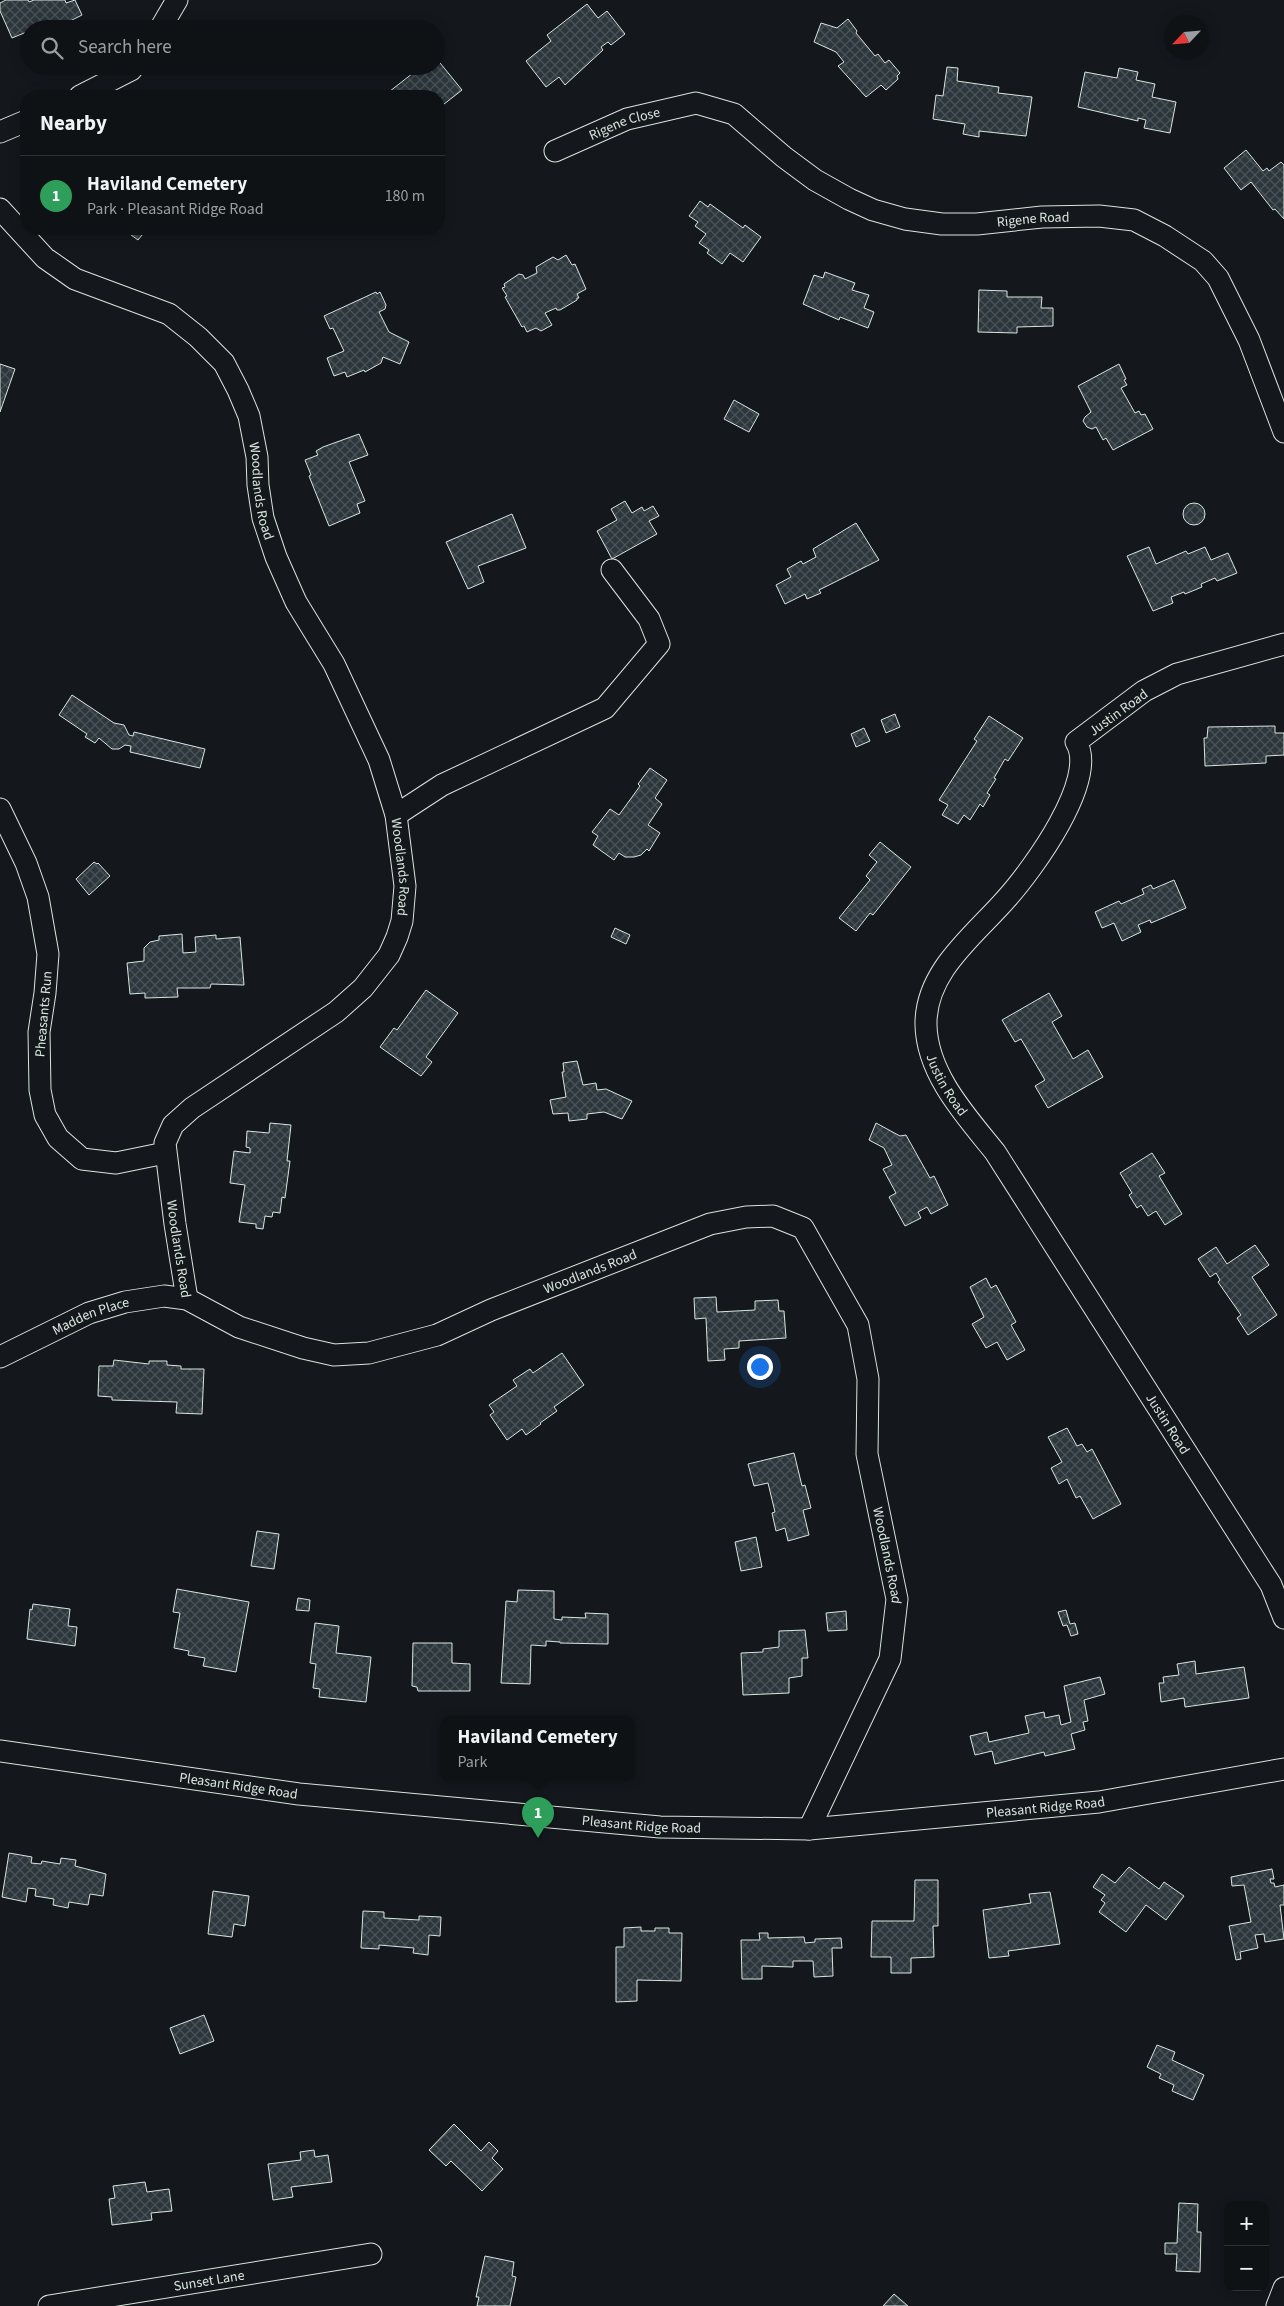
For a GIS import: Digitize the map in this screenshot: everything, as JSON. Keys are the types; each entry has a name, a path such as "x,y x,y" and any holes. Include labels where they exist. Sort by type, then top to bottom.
{"street":[{"path":"165,20 177,0"},
{"path":"91,90 118,75"},
{"name":"Rigene Close","path":"555,150 627,119 696,103"},
{"name":"Rigene Road","path":"696,103 734,114 784,157 815,180 849,199 905,219 942,224 977,224 1042,217 1100,216 1134,220 1165,236 1203,261 1218,278 1249,340 1284,432"},
{"path":"0,132 20,124"},
{"name":"Woodlands Road","path":"0,209 20,231"},
{"name":"Woodlands Road","path":"24,235 45,258 75,279 169,314 198,337 224,363 249,416 257,458 258,485 263,518 276,557 296,602 334,664 379,760 396,815 405,886 402,921 389,955 364,988 336,1012 192,1108 173,1124 165,1143 165,1153 187,1299 239,1327 304,1348 334,1355 369,1353 437,1335 491,1310 710,1224 746,1217 773,1216 803,1228 858,1325 868,1379 867,1454 897,1599 890,1659 809,1828"},
{"path":"396,815 442,785 605,708 659,644 649,619 612,570"},
{"name":"Justin Road","path":"1284,644 1178,674 1144,691 1076,742 1079,747 1080,774 1076,793 1056,830 1008,897 962,946 938,977 928,999 926,1025 929,1047 938,1071 958,1106 995,1152 1271,1585 1284,1618"},
{"name":"Pheasants Run","path":"0,809 26,863 38,896 48,954 46,993 39,1032 40,1090 45,1115 58,1138 82,1159 116,1163 165,1153"},
{"name":"Madden Place","path":"0,1357 89,1313 124,1302 164,1296 187,1299"},
{"name":"Pleasant Ridge Road","path":"0,1752 307,1794 660,1827 809,1828 1099,1802 1284,1769"},
{"name":"Sunset Lane","path":"49,2306 372,2254"},
{"path":"1277,2306 1284,2288"}],"building":[{"path":"6,0 28,0 29,2 34,0 65,0 66,3 75,0 82,15 72,20 20,20 20,35 12,38 0,11 0,3"},
{"path":"587,4 598,18 607,11 625,34 611,45 608,42 601,47 603,50 565,85 559,77 546,87 526,61 551,41 547,35"},
{"path":"848,19 857,31 856,33 875,56 878,54 885,63 889,60 900,73 897,76 898,79 886,90 881,85 866,97 838,66 844,62 836,52 814,42 821,23 837,28"},
{"path":"947,67 958,68 957,81 999,87 998,93 1032,97 1026,136 979,131 979,137 963,134 965,124 933,119 936,95 943,96"},
{"path":"1119,68 1138,72 1136,80 1155,84 1152,97 1176,102 1170,133 1144,128 1146,120 1138,118 1138,121 1078,107 1085,72 1117,78"},
{"path":"445,69 462,90 445,103 445,90 391,90 411,75 445,75"},
{"path":"1246,150 1263,171 1267,168 1269,171 1281,162 1284,165 1284,219 1275,209 1273,210 1251,182 1241,190 1224,168"},
{"path":"700,201 708,207 710,204 743,228 745,225 761,237 743,262 730,253 722,264 707,253 709,250 699,243 706,234 695,226 698,222 689,216"},
{"path":"131,235 142,235 138,240"},
{"path":"566,255 572,265 575,264 586,289 577,294 579,298 577,300 560,310 556,308 545,313 552,325 541,331 536,328 527,332 524,326 522,327 505,297 507,296 502,288 505,287 504,284 519,274 523,275 525,279 537,273 536,267 553,257 558,260"},
{"path":"825,272 855,283 852,290 869,295 864,308 874,312 868,328 840,317 839,320 803,304 814,275 823,278"},
{"path":"979,290 1007,291 1007,297 1042,297 1041,308 1053,308 1053,326 1017,327 1017,333 978,332"},
{"path":"376,292 377,294 380,292 386,305 385,309 379,312 389,332 409,342 400,364 383,357 381,363 365,372 364,370 347,377 345,372 334,376 327,358 344,351 333,328 330,329 324,316"},
{"path":"0,364 15,369 0,412"},
{"path":"1119,364 1127,385 1121,388 1135,413 1139,411 1141,415 1145,414 1153,429 1113,450 1106,438 1103,440 1096,427 1092,429 1087,427 1083,421 1091,412 1078,386"},
{"path":"734,400 759,414 749,432 724,419"},
{"path":"359,434 368,455 349,462 365,501 357,504 360,513 329,526 309,476 311,475 305,460 318,455 316,451 323,447"},
{"path":"625,501 632,513 642,507 644,511 653,506 659,516 649,521 657,534 612,559 597,531 617,520 611,509"},
{"path":"1194,503 1202,506 1205,514 1202,522 1194,525 1186,522 1183,514 1186,506"},
{"path":"512,514 526,548 478,566 484,582 468,589 446,542"},
{"path":"856,523 879,560 819,590 821,593 807,599 805,594 785,604 776,585 791,577 787,569 801,561 803,564 816,557 813,549"},
{"path":"1149,547 1156,564 1186,551 1188,554 1205,547 1211,560 1228,553 1237,573 1217,581 1215,578 1201,584 1202,587 1171,597 1173,603 1153,611 1127,556"},
{"path":"72,695 114,723 124,725 129,735 133,736 134,732 205,749 200,768 130,752 131,746 125,745 119,749 112,749 99,738 95,743 85,737 87,734 59,715"},
{"path":"895,714 900,727 886,733 881,720"},
{"path":"989,716 1023,738 1008,761 1005,759 987,793 990,795 983,807 980,804 970,820 964,815 958,824 942,815 948,805 939,800 977,741 974,739"},
{"path":"1275,726 1275,733 1284,733 1284,755 1266,756 1266,763 1205,766 1204,738 1207,738 1208,727"},
{"path":"864,728 870,741 856,747 851,734"},
{"path":"650,768 667,780 655,798 662,804 648,825 660,833 649,851 647,849 641,855 634,857 625,857 619,853 614,860 593,845 598,836 592,832 610,809 619,815 640,786 638,784"},
{"path":"880,842 911,867 873,915 870,913 856,931 839,918 870,880 866,876 877,862 869,855"},
{"path":"94,862 98,863 110,876 89,895 76,879"},
{"path":"1174,880 1186,908 1151,923 1150,920 1138,925 1141,932 1122,941 1114,923 1102,928 1095,912 1119,901 1121,904 1144,894 1142,889 1151,885 1153,889"},
{"path":"615,928 630,935 626,944 611,937"},
{"path":"182,934 183,953 196,952 195,937 216,935 216,939 240,937 244,985 211,984 210,988 177,988 178,997 145,998 145,993 130,994 127,963 144,961 144,948 150,942 159,940 159,936"},
{"path":"426,990 458,1013 426,1057 432,1062 421,1076 380,1047 394,1028 397,1030"},
{"path":"1049,993 1062,1016 1052,1022 1073,1059 1088,1050 1103,1077 1048,1108 1035,1086 1045,1080 1021,1039 1015,1042 1002,1020"},
{"path":"577,1061 583,1085 596,1083 597,1090 606,1089 632,1101 622,1119 604,1112 587,1114 587,1119 569,1121 568,1113 553,1114 550,1100 566,1097 562,1072 564,1072 563,1063"},
{"path":"270,1123 291,1125 287,1161 290,1161 285,1198 282,1197 280,1213 273,1212 272,1217 265,1216 263,1229 256,1228 256,1224 239,1222 245,1185 230,1183 234,1151 250,1153 250,1148 246,1147 247,1131 269,1133"},
{"path":"876,1123 900,1136 906,1135 930,1178 934,1176 948,1205 931,1214 927,1207 918,1212 921,1218 905,1226 889,1197 896,1193 883,1169 892,1165 884,1148 869,1140"},
{"path":"1152,1153 1165,1173 1159,1176 1182,1214 1165,1225 1156,1211 1148,1216 1141,1205 1137,1208 1129,1195 1132,1193 1120,1173"},
{"path":"1255,1245 1269,1265 1252,1277 1277,1315 1248,1335 1237,1318 1241,1315 1218,1282 1220,1280 1216,1273 1210,1277 1198,1259 1216,1247 1227,1264"},
{"path":"986,1278 991,1288 996,1285 1016,1322 1011,1325 1025,1350 1007,1360 997,1342 986,1348 972,1324 984,1317 970,1287"},
{"path":"716,1297 717,1312 755,1310 755,1301 778,1300 779,1311 784,1311 786,1338 739,1341 739,1348 724,1349 725,1360 708,1361 706,1318 695,1319 694,1298"},
{"path":"562,1353 584,1385 554,1407 557,1411 526,1435 522,1429 507,1440 490,1415 494,1412 489,1405 517,1386 513,1380 530,1369 533,1373"},
{"path":"114,1360 149,1364 149,1361 167,1361 167,1365 181,1366 181,1369 204,1369 202,1414 176,1413 177,1402 112,1400 112,1397 98,1396 99,1366 113,1366"},
{"path":"1067,1428 1077,1446 1082,1444 1087,1452 1092,1449 1121,1504 1093,1519 1080,1496 1076,1498 1067,1479 1059,1484 1051,1468 1062,1462 1048,1437"},
{"path":"794,1453 802,1486 805,1485 811,1508 803,1510 809,1535 788,1541 785,1528 776,1531 772,1513 775,1512 768,1483 754,1486 748,1464"},
{"path":"257,1531 279,1534 274,1569 251,1566"},
{"path":"756,1537 762,1567 741,1571 735,1542"},
{"path":"177,1589 249,1602 236,1672 203,1666 205,1658 188,1655 189,1651 174,1648 180,1613 173,1612"},
{"path":"518,1590 554,1591 554,1619 562,1620 562,1617 586,1618 585,1613 608,1614 608,1644 546,1641 546,1646 531,1645 530,1684 501,1683 506,1601 517,1602"},
{"path":"298,1598 310,1600 309,1611 296,1610"},
{"path":"33,1604 70,1609 68,1626 77,1627 75,1646 27,1639 30,1609 32,1610"},
{"path":"1066,1610 1070,1624 1075,1623 1078,1634 1071,1636 1067,1625 1063,1626 1058,1612"},
{"path":"846,1611 847,1630 828,1631 826,1613"},
{"path":"315,1623 339,1626 336,1653 371,1657 366,1702 319,1697 320,1689 313,1688 316,1664 310,1663"},
{"path":"805,1630 808,1658 802,1658 802,1676 789,1678 789,1693 743,1695 741,1653 763,1652 763,1649 779,1647 779,1631"},
{"path":"413,1643 452,1643 452,1663 470,1664 470,1691 418,1691 417,1687 412,1686"},
{"path":"1195,1661 1196,1674 1244,1667 1249,1698 1185,1707 1184,1698 1161,1702 1159,1683 1164,1683 1163,1677 1179,1675 1177,1664"},
{"path":"1100,1677 1105,1694 1084,1700 1088,1721 1083,1722 1085,1730 1071,1734 1075,1749 1045,1756 1044,1752 995,1764 992,1751 975,1755 970,1736 987,1732 989,1742 1029,1733 1025,1716 1044,1712 1045,1718 1059,1715 1061,1725 1071,1722 1064,1686"},
{"path":"9,1853 32,1857 31,1863 41,1864 42,1861 60,1864 61,1858 76,1860 75,1866 106,1874 103,1896 90,1894 88,1905 69,1902 68,1908 53,1905 54,1899 35,1896 36,1889 28,1888 26,1902 2,1897"},
{"path":"1129,1867 1159,1889 1164,1882 1184,1896 1166,1920 1146,1905 1126,1932 1099,1912 1105,1903 1101,1900 1105,1895 1093,1887 1102,1874 1115,1883"},
{"path":"1272,1869 1274,1879 1270,1879 1271,1883 1274,1883 1275,1887 1284,1885 1284,1905 1280,1905 1284,1939 1265,1942 1264,1934 1255,1935 1258,1948 1240,1952 1241,1959 1236,1960 1229,1926 1251,1922 1244,1885 1232,1886 1231,1877"},
{"path":"915,1880 938,1880 938,1926 933,1926 934,1957 911,1958 911,1973 891,1973 891,1957 871,1957 872,1921 914,1921"},
{"path":"213,1891 249,1896 245,1926 234,1924 232,1937 208,1934"},
{"path":"1050,1892 1060,1944 1008,1951 1009,1956 989,1958 983,1910 1031,1903 1029,1894"},
{"path":"363,1911 384,1912 384,1918 419,1920 419,1916 441,1917 440,1936 429,1935 428,1955 413,1953 414,1948 379,1945 379,1949 361,1948"},
{"path":"641,1927 641,1931 669,1928 669,1933 682,1933 681,1981 637,1980 637,2001 616,2002 616,1947 624,1947 624,1928"},
{"path":"759,1933 768,1933 768,1938 804,1937 805,1943 815,1942 815,1939 841,1938 842,1948 832,1948 833,1976 814,1977 813,1961 793,1961 793,1967 762,1966 762,1979 742,1979 741,1940 760,1940"},
{"path":"204,2015 214,2041 180,2054 170,2028"},
{"path":"1157,2045 1175,2052 1172,2060 1204,2075 1193,2100 1172,2091 1174,2085 1159,2078 1161,2074 1147,2067"},
{"path":"454,2124 481,2151 489,2142 498,2151 492,2158 503,2169 482,2191 451,2161 446,2166 429,2150"},
{"path":"314,2150 315,2157 328,2155 332,2182 291,2187 293,2197 273,2200 268,2164 301,2160 300,2152"},
{"path":"145,2182 147,2192 169,2189 172,2211 151,2213 152,2220 112,2225 109,2199 115,2198 113,2186"},
{"path":"1179,2203 1198,2204 1197,2232 1201,2232 1200,2272 1176,2271 1177,2254 1165,2254 1165,2243 1177,2243"},
{"path":"485,2256 514,2262 512,2276 516,2277 510,2306 477,2306 479,2297 476,2297"},
{"path":"894,2294 908,2306 883,2306"}],"place":[{"name":"Haviland Cemetery","path":"538,1838"}]}
